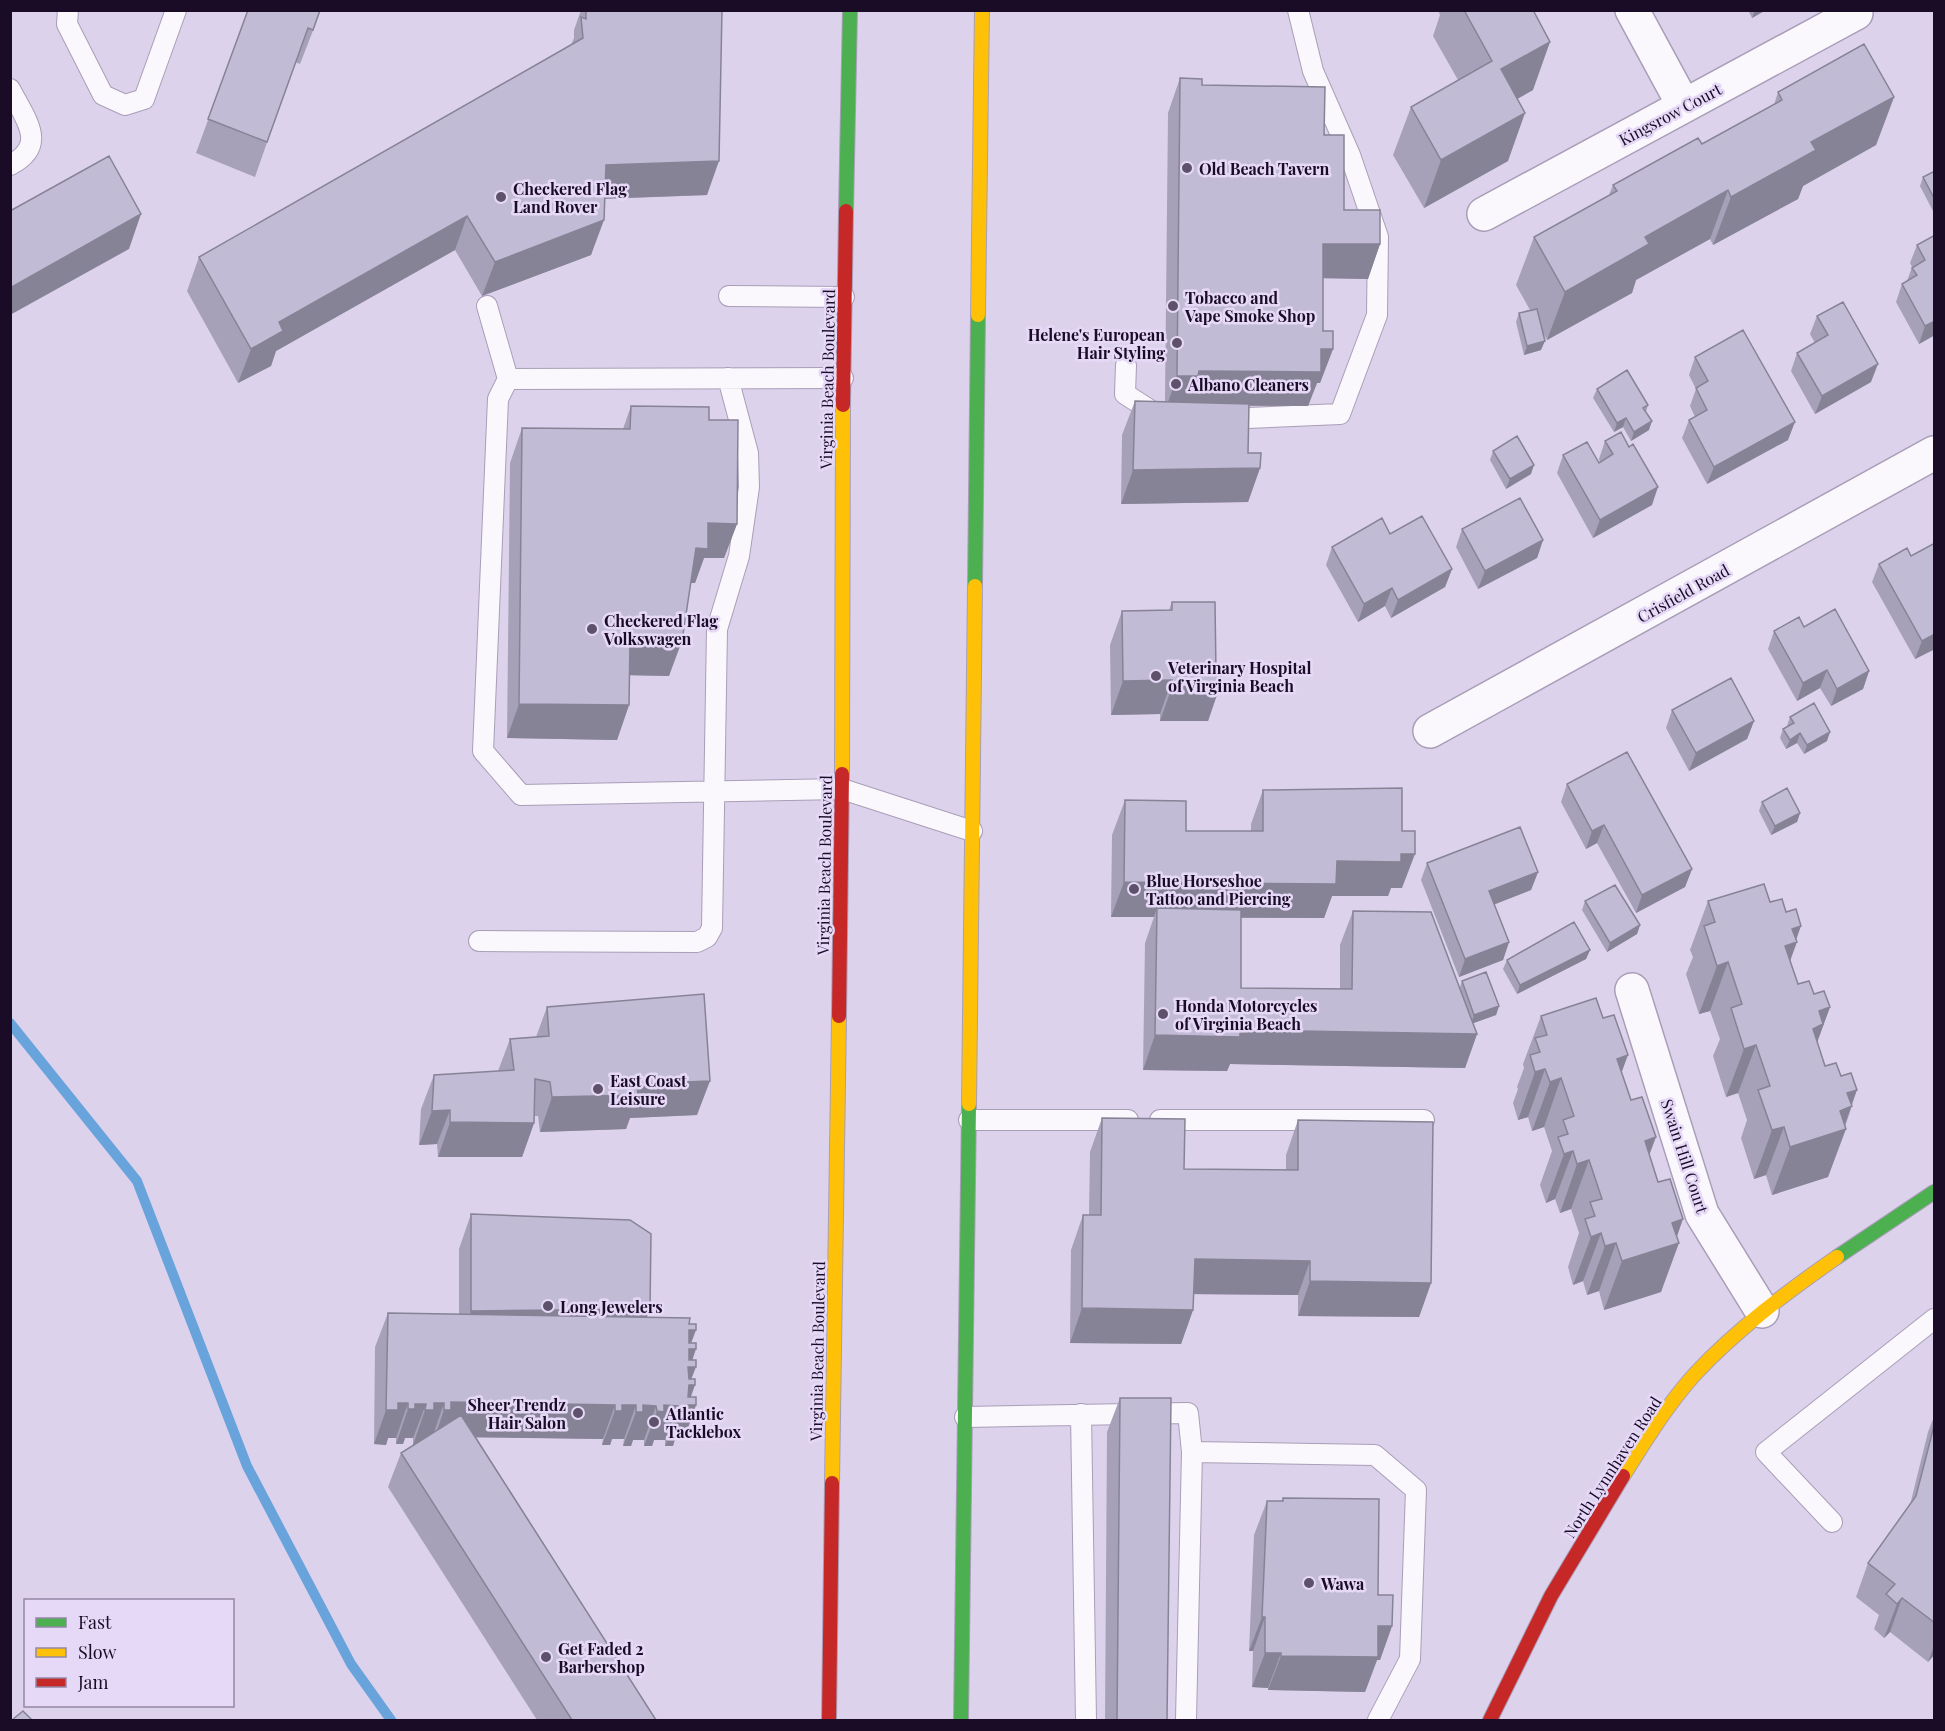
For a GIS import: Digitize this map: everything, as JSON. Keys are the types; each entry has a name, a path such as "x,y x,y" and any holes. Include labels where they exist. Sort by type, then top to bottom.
{"main road":[{"name":"Virginia Beach Boulevard","path":"829,1720 842,789 843,378 850,10"},
{"path":"961,1720 982,10"},
{"name":"North Lynnhaven Road","path":"1491,1720 1569,1564 1654,1428 1704,1365 1762,1311 1831,1260 1933,1198"}],"street":[{"path":"1632,10 1684,106"},
{"name":"Kingsrow Court","path":"1484,214 1856,13"},
{"name":"Crisfield Road","path":"1430,731 1534,677 1935,453"},
{"name":"Swain Hill Court","path":"1632,990 1702,1214 1762,1311"}],"lane":[{"path":"68,10 67,24 103,95 125,105 144,99 176,10"},
{"path":"1201,420 1340,414 1377,315 1378,237 1350,155 1313,71 1298,10"},
{"path":"10,89 33,134 32,146 25,157 10,165"},
{"path":"729,296 844,297"},
{"path":"487,306 508,379 498,399 483,751 521,795 842,789 972,831"},
{"path":"1126,365 1125,394 1166,421 1178,420"},
{"path":"479,940 696,942 707,937 712,928 717,629 739,556 749,487 748,453 728,378"},
{"path":"508,379 843,378"},
{"path":"969,1120 1424,1120"},
{"path":"1832,1522 1766,1452 1935,1319"},
{"path":"965,1417 1188,1413 1192,1452 1186,1720"},
{"path":"1081,1414 1086,1720"},
{"path":"1192,1452 1374,1455 1416,1490 1410,1659 1378,1720"}],"building":[{"path":"248,10 320,10 313,30 308,28 267,142 208,119"},
{"name":"Checkered Flag Land Rover","path":"586,10 722,10 719,161 606,165 604,220 495,262 467,216 279,322 283,331 251,349 199,257 583,38 581,17 586,19"},
{"path":"1464,10 1533,10 1550,42 1501,69 1525,113 1441,160 1411,107 1492,61"},
{"path":"1864,44 1894,97 1811,142 1816,150 1731,197 1728,190 1645,237 1649,244 1565,292 1534,237 1617,191 1613,185 1698,138 1702,144 1782,100 1778,92"},
{"path":"1180,78 1202,79 1202,85 1325,87 1324,135 1344,135 1344,210 1380,210 1380,244 1323,244 1323,331 1333,331 1333,349 1321,349 1321,372 1199,371 1198,376 1177,376"},
{"path":"109,156 141,214 10,288 10,211"},
{"path":"1935,171 1935,200 1923,177"},
{"path":"1935,235 1935,321 1925,326 1902,284 1917,275 1912,268 1925,260 1917,245"},
{"path":"1843,302 1878,364 1822,396 1797,353 1828,335 1817,316"},
{"path":"1537,309 1545,341 1527,346 1519,313"},
{"path":"1743,330 1795,422 1714,467 1689,420 1707,410 1696,388 1708,381 1695,357"},
{"path":"1627,370 1648,405 1643,408 1652,421 1634,432 1626,418 1617,423 1597,389"},
{"path":"1135,401 1249,404 1248,453 1261,453 1260,468 1133,470"},
{"name":"Checkered Flag Volkswagen","path":"631,406 709,407 709,420 738,420 737,524 708,523 708,549 696,548 682,641 630,641 629,705 519,704 522,428 630,429"},
{"path":"1621,432 1629,447 1633,444 1658,487 1600,520 1563,455 1587,442 1599,463 1613,454 1605,441"},
{"path":"1517,436 1534,465 1510,479 1493,451"},
{"path":"1520,498 1543,540 1485,571 1462,529"},
{"path":"1422,516 1452,569 1398,600 1392,588 1364,604 1332,547 1382,518 1390,534"},
{"path":"1935,543 1935,634 1922,641 1879,564 1907,548 1911,556"},
{"path":"1172,602 1215,602 1216,673 1221,673 1220,686 1172,687 1172,680 1123,681 1122,611 1172,610"},
{"path":"1835,609 1869,671 1837,689 1827,670 1803,683 1774,631 1799,617 1804,627"},
{"path":"1731,678 1754,721 1696,753 1672,710"},
{"path":"1814,703 1830,732 1807,745 1800,733 1790,740 1783,729 1794,723 1790,717"},
{"path":"1627,752 1692,869 1642,895 1604,825 1592,831 1567,784"},
{"path":"1402,788 1402,831 1415,831 1415,854 1401,854 1401,862 1337,861 1336,884 1124,882 1125,800 1186,801 1186,831 1263,831 1263,790"},
{"path":"1787,788 1800,813 1775,826 1762,802"},
{"path":"1520,827 1538,872 1489,891 1509,942 1465,959 1427,863"},
{"path":"1764,884 1770,902 1782,899 1786,912 1796,909 1801,926 1792,929 1797,942 1785,946 1798,984 1809,981 1814,994 1824,991 1830,1007 1819,1011 1823,1024 1813,1029 1825,1066 1836,1063 1841,1076 1851,1073 1857,1090 1847,1093 1852,1106 1840,1111 1846,1129 1790,1147 1784,1127 1772,1130 1758,1090 1770,1086 1756,1045 1744,1049 1731,1008 1742,1004 1728,962 1717,966 1704,926 1715,922 1708,901"},
{"path":"1615,885 1640,925 1610,943 1585,901"},
{"path":"1157,908 1241,910 1241,988 1352,989 1353,911 1431,912 1477,1034 1240,1030 1240,1037 1155,1035"},
{"path":"1574,922 1590,950 1520,985 1507,960"},
{"path":"1486,972 1499,1006 1474,1015 1462,981"},
{"path":"704,994 710,1081 637,1084 638,1095 552,1097 550,1082 535,1079 534,1123 450,1122 450,1110 432,1111 434,1075 514,1070 510,1039 549,1036 547,1007"},
{"path":"1596,998 1603,1018 1614,1015 1628,1055 1617,1059 1631,1100 1642,1097 1656,1137 1645,1141 1658,1182 1670,1179 1683,1219 1672,1223 1679,1243 1622,1261 1616,1243 1605,1246 1601,1233 1591,1237 1585,1219 1595,1216 1590,1202 1602,1199 1589,1160 1577,1164 1573,1151 1564,1154 1558,1137 1568,1134 1563,1120 1574,1116 1561,1078 1550,1082 1545,1069 1535,1072 1530,1055 1540,1052 1535,1038 1547,1035 1541,1016"},
{"path":"1102,1118 1185,1119 1184,1169 1298,1170 1298,1120 1433,1122 1431,1283 1310,1281 1310,1261 1195,1259 1193,1310 1082,1308 1083,1215 1101,1215"},
{"path":"471,1214 630,1220 651,1234 650,1309 471,1311"},
{"path":"388,1313 690,1318 689,1324 696,1324 696,1330 689,1330 689,1343 696,1343 696,1349 689,1349 689,1360 696,1360 696,1367 688,1367 689,1379 695,1379 695,1385 689,1385 688,1397 696,1397 696,1405 685,1405 685,1412 678,1412 678,1406 664,1405 664,1412 657,1411 656,1406 643,1405 643,1412 636,1412 636,1405 622,1405 622,1411 615,1411 615,1405 451,1402 451,1410 444,1410 444,1403 434,1403 434,1410 425,1410 426,1404 415,1404 415,1409 408,1409 408,1403 398,1403 398,1410 386,1410"},
{"path":"1120,1398 1171,1398 1167,1720 1117,1720"},
{"path":"461,1415 656,1720 572,1720 401,1453"},
{"path":"1935,1422 1935,1623 1902,1598 1897,1604 1886,1594 1895,1584 1868,1563 1916,1496"},
{"name":"Wawa","path":"1283,1498 1379,1499 1378,1595 1393,1595 1392,1626 1378,1626 1378,1657 1281,1656 1281,1653 1265,1653 1265,1617 1262,1617 1267,1501 1283,1501"},
{"path":"23,1711 32,1720 12,1720"}],"waterway":[{"path":"10,1023 137,1181 247,1466 351,1664 391,1720"}],"traffic: fast":[{"path":"846,211 850,10"},
{"path":"975,586 978,315"},
{"path":"961,1720 969,1104"},
{"path":"1837,1257 1934,1192"}],"traffic: slow":[{"path":"978,315 982,10"},
{"path":"842,774 843,405"},
{"path":"969,1104 975,586"},
{"path":"832,1483 839,1016"},
{"path":"1623,1476 1675,1398 1711,1357 1763,1312 1837,1257"}],"traffic: jam":[{"path":"843,405 846,211"},
{"path":"839,1016 842,774"},
{"path":"1490,1720 1551,1596 1623,1476"},
{"path":"829,1720 832,1483"}],"place":[{"name":"Old Beach Tavern","path":"1187,168"},
{"name":"Checkered Flag Land Rover","path":"501,197"},
{"name":"Tobacco and Vape Smoke Shop","path":"1173,306"},
{"name":"Helene's European Hair Styling","path":"1177,343"},
{"name":"Albano Cleaners","path":"1176,384"},
{"name":"Checkered Flag Volkswagen","path":"592,629"},
{"name":"Veterinary Hospital of Virginia Beach","path":"1156,676"},
{"name":"Blue Horseshoe Tattoo and Piercing","path":"1134,889"},
{"name":"Honda Motorcycles of Virginia Beach","path":"1163,1014"},
{"name":"East Coast Leisure","path":"598,1089"},
{"name":"Long Jewelers","path":"548,1306"},
{"name":"Sheer Trendz Hair Salon","path":"578,1413"},
{"name":"Atlantic Tacklebox","path":"654,1422"},
{"name":"Wawa","path":"1309,1583"},
{"name":"Get Faded 2 Barbershop","path":"546,1657"}]}
